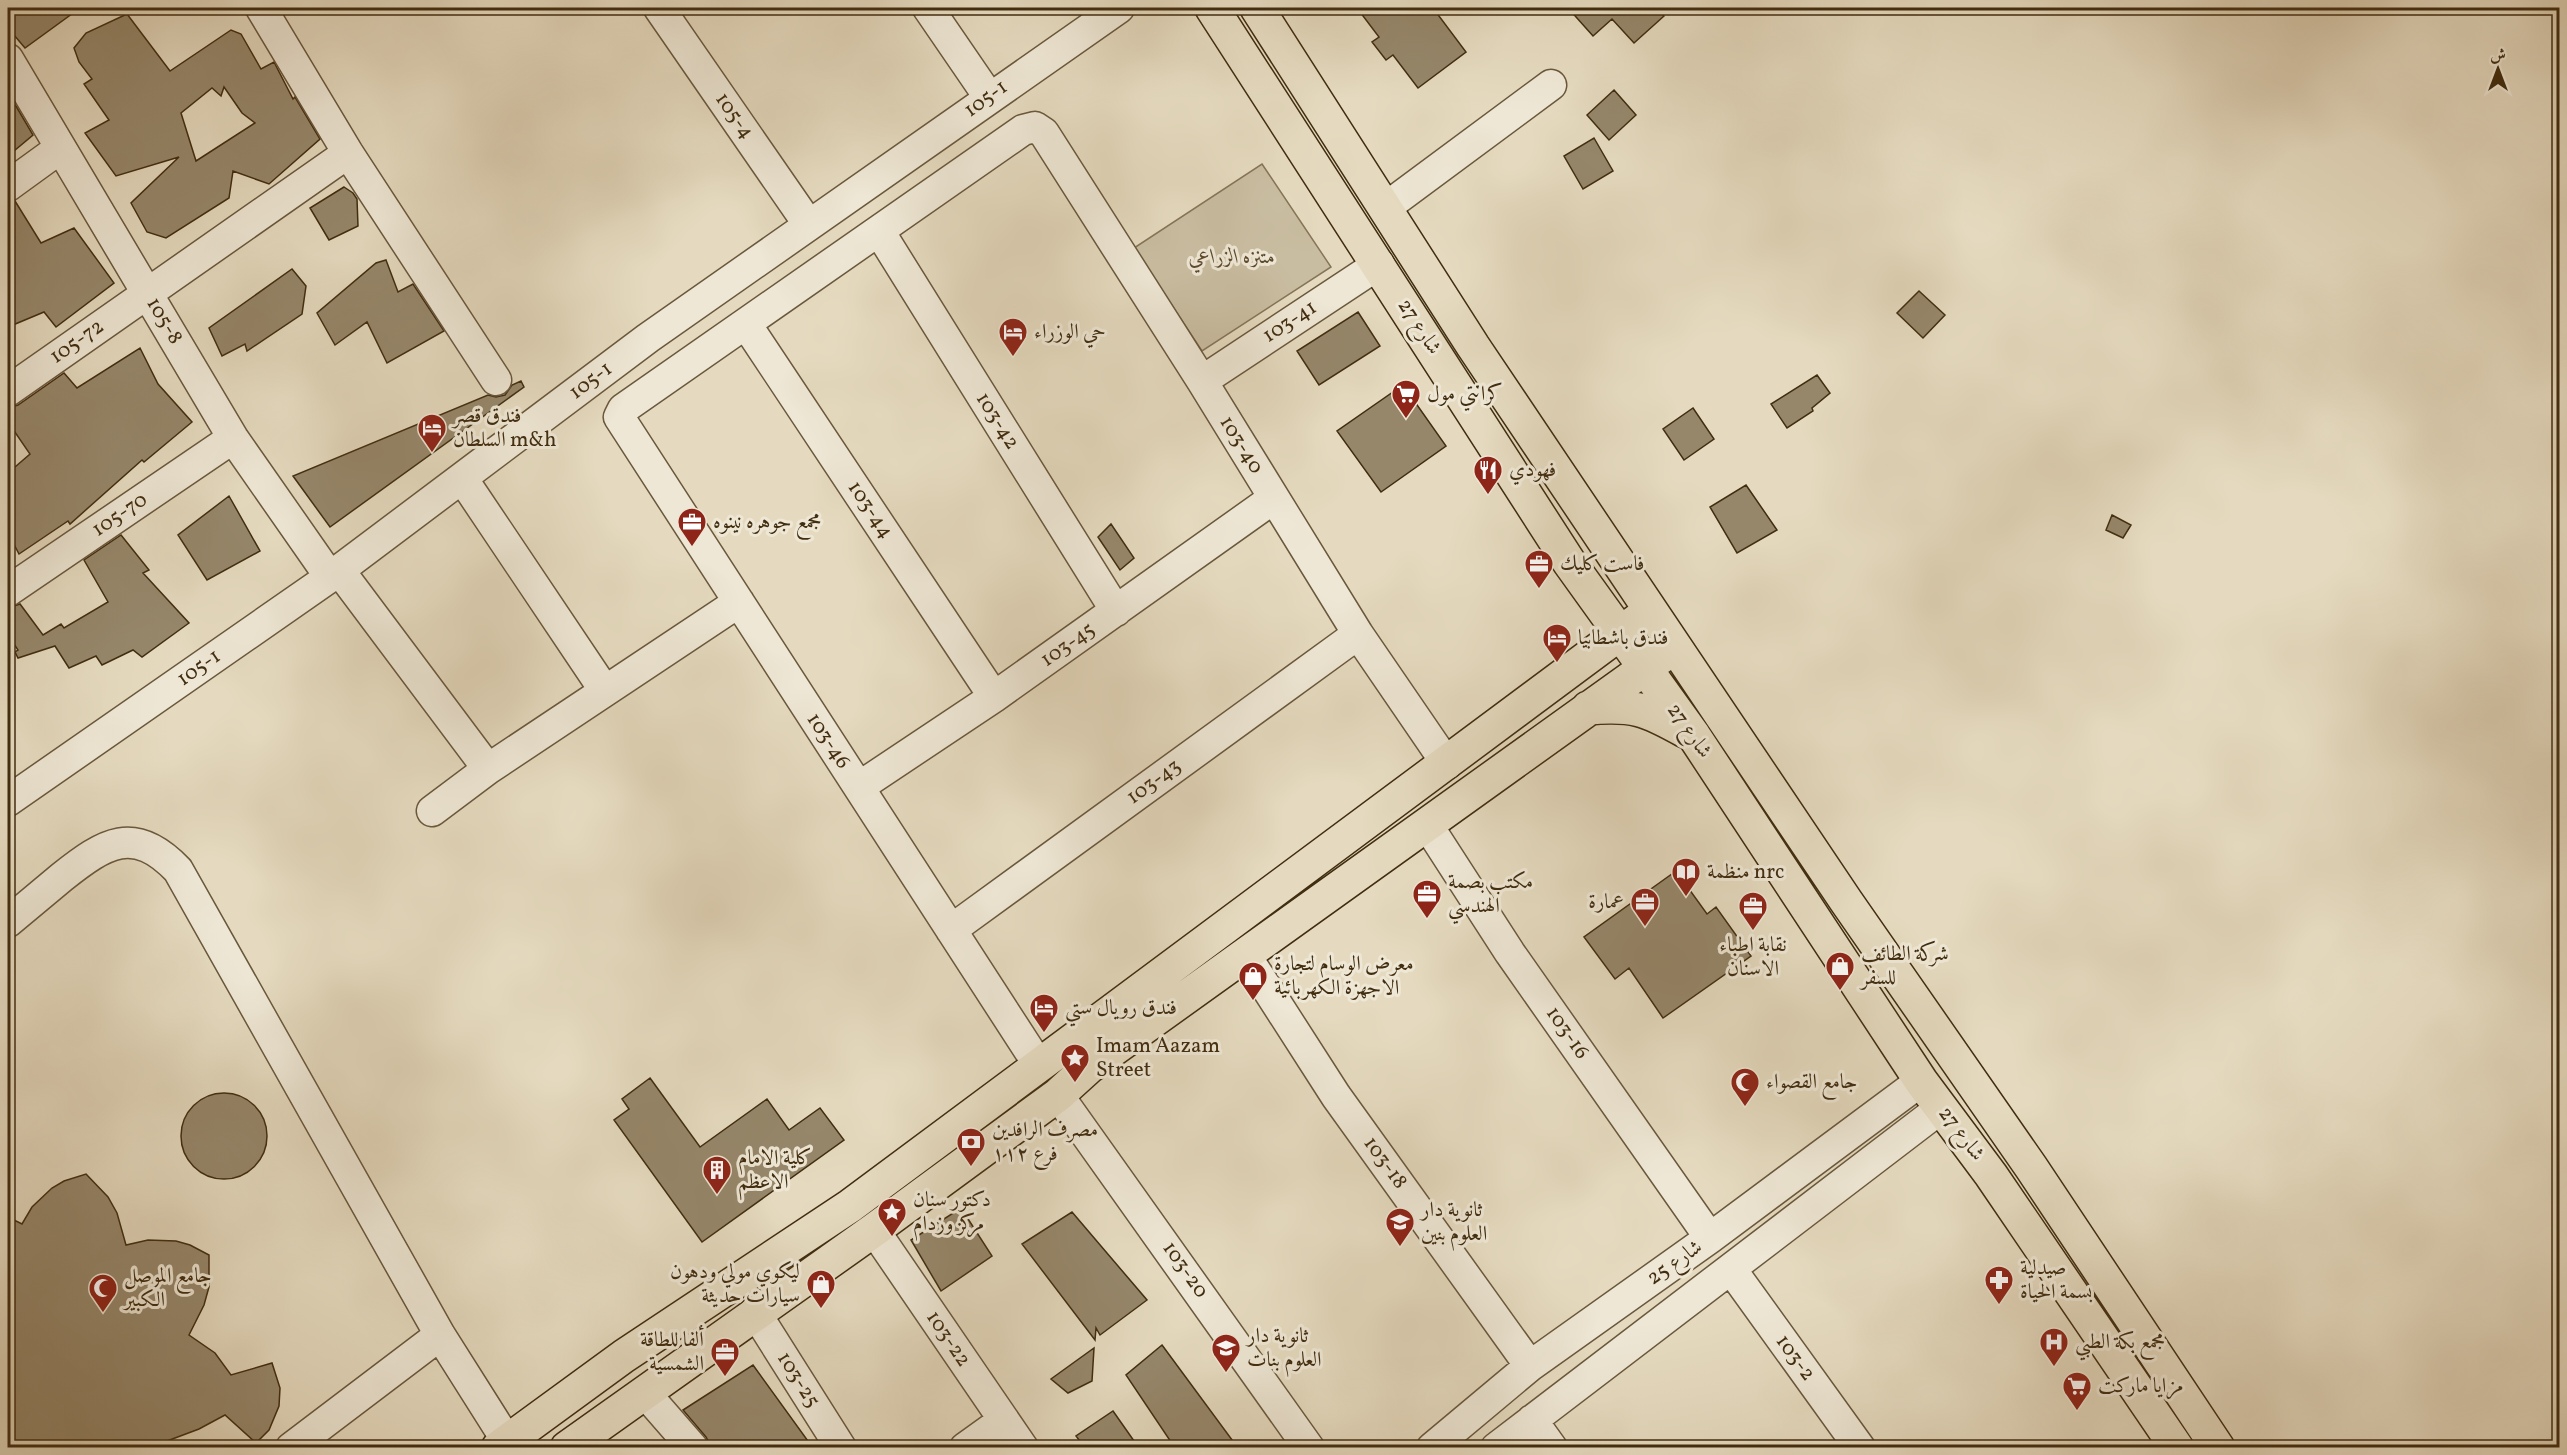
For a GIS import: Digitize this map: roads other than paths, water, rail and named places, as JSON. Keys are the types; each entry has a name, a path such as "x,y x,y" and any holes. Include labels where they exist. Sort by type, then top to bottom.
{"main road":[{"name":"شارع 27","path":"1212,8 1569,562 1694,736 1921,1081 1991,1175 2177,1448"},
{"name":"شارع 27","path":"1257,8 1473,346 1846,901 2031,1167 2218,1448"},
{"path":"1569,562 1586,630 1583,649 1570,669"},
{"path":"502,1444 624,1356 850,1206 1038,1064 1448,764 1570,669 1651,610"},
{"path":"567,1448 755,1312 874,1230 1058,1095 1090,1066 1428,826 1676,646"},
{"path":"1588,708 1614,706 1646,710 1694,736"}],"street":[{"path":"261,8 348,153 496,380"},
{"name":"105-4","path":"659,8 809,225"},
{"path":"928,8 989,97"},
{"name":"105-1","path":"8,801 334,574 648,338 1119,8"},
{"name":"105-8","path":"8,59 59,149 233,438 334,574 488,769"},
{"path":"1385,207 1551,85"},
{"name":"103-40","path":"879,231 1023,130 1035,127 1044,133 1202,381 1358,634 1448,764"},
{"path":"8,186 59,149"},
{"name":"105-72","path":"8,391 348,153"},
{"path":"648,338 675,374 879,231"},
{"name":"103-42","path":"879,231 1116,611"},
{"name":"103-41","path":"1202,381 1379,264"},
{"name":"103-44","path":"746,324 994,697"},
{"name":"103-46","path":"675,374 623,410 619,417 1038,1064"},
{"name":"105-70","path":"8,591 233,438"},
{"path":"462,478 605,692"},
{"name":"103-45","path":"859,787 994,697 1274,498"},
{"path":"432,810 488,769 739,602"},
{"name":"103-43","path":"951,930 1358,634"},
{"name":"103-16","path":"1428,826 1510,953 1710,1238"},
{"path":"8,922 97,850 118,843 141,844 162,853 178,870 502,1444"},
{"name":"103-18","path":"1246,956 1336,1096 1530,1366"},
{"name":"شارع 25","path":"1432,1448 1530,1366 1710,1238 1921,1081"},
{"name":"103-20","path":"1058,1095 1309,1448"},
{"name":"شارع 25","path":"1496,1448 1941,1108"},
{"name":"103-22","path":"874,1230 1023,1448"},
{"name":"103-2","path":"1731,1269 1860,1448"},
{"name":"103-25","path":"755,1312 841,1448"},
{"path":"291,1448 441,1335"},
{"path":"645,1393 693,1448"},
{"path":"965,1448 1004,1420"},
{"path":"1532,1420 1552,1448"}],"place":[{"name":"حي الوزراء","path":"1013,358"},
{"name":"كرانتي مول","path":"1406,420"},
{"name":"فندق قصر السلطان m&h","path":"432,454"},
{"name":"فهودي","path":"1488,496"},
{"name":"مجمع جوهره نينوه","path":"692,548"},
{"name":"فاست كليك","path":"1539,590"},
{"name":"فندق باشطابيا","path":"1557,664"},
{"name":"منظمة nrc","path":"1686,898"},
{"name":"مكتب بصمة الهندسي","path":"1427,920"},
{"name":"عمارة","path":"1645,928"},
{"name":"نقابة اطباء الاسنان","path":"1753,932"},
{"name":"شركة الطائف للسفر","path":"1840,992"},
{"name":"معرض الوسام لتجارة الاجهزة الكهربائية","path":"1253,1002"},
{"name":"فندق رويال ستي","path":"1044,1034"},
{"name":"Imam Aazam Street","path":"1075,1084"},
{"name":"جامع القصواء","path":"1745,1108"},
{"name":"مصرف الرافدين فرع ١١٢","path":"971,1168"},
{"name":"كلية الامام الاعظم","path":"717,1196"},
{"name":"دكتور سنان مركز وزدام","path":"892,1238"},
{"name":"ثانوية دار العلوم بنين","path":"1400,1248"},
{"name":"صيدلية بسمة الحياة","path":"1999,1306"},
{"name":"ليكوي مولي ودهون سيارات حديثة","path":"821,1310"},
{"name":"جامع الموصل الكبير","path":"103,1314"},
{"name":"مجمع بكة الطبي","path":"2054,1368"},
{"name":"ثانوية دار العلوم بنات","path":"1226,1374"},
{"name":"ألفا للطاقة الشمسية","path":"725,1378"},
{"name":"مزايا ماركت","path":"2077,1412"}],"park label":[{"name":"متنزه الزراعي","path":"1232,257"}]}
